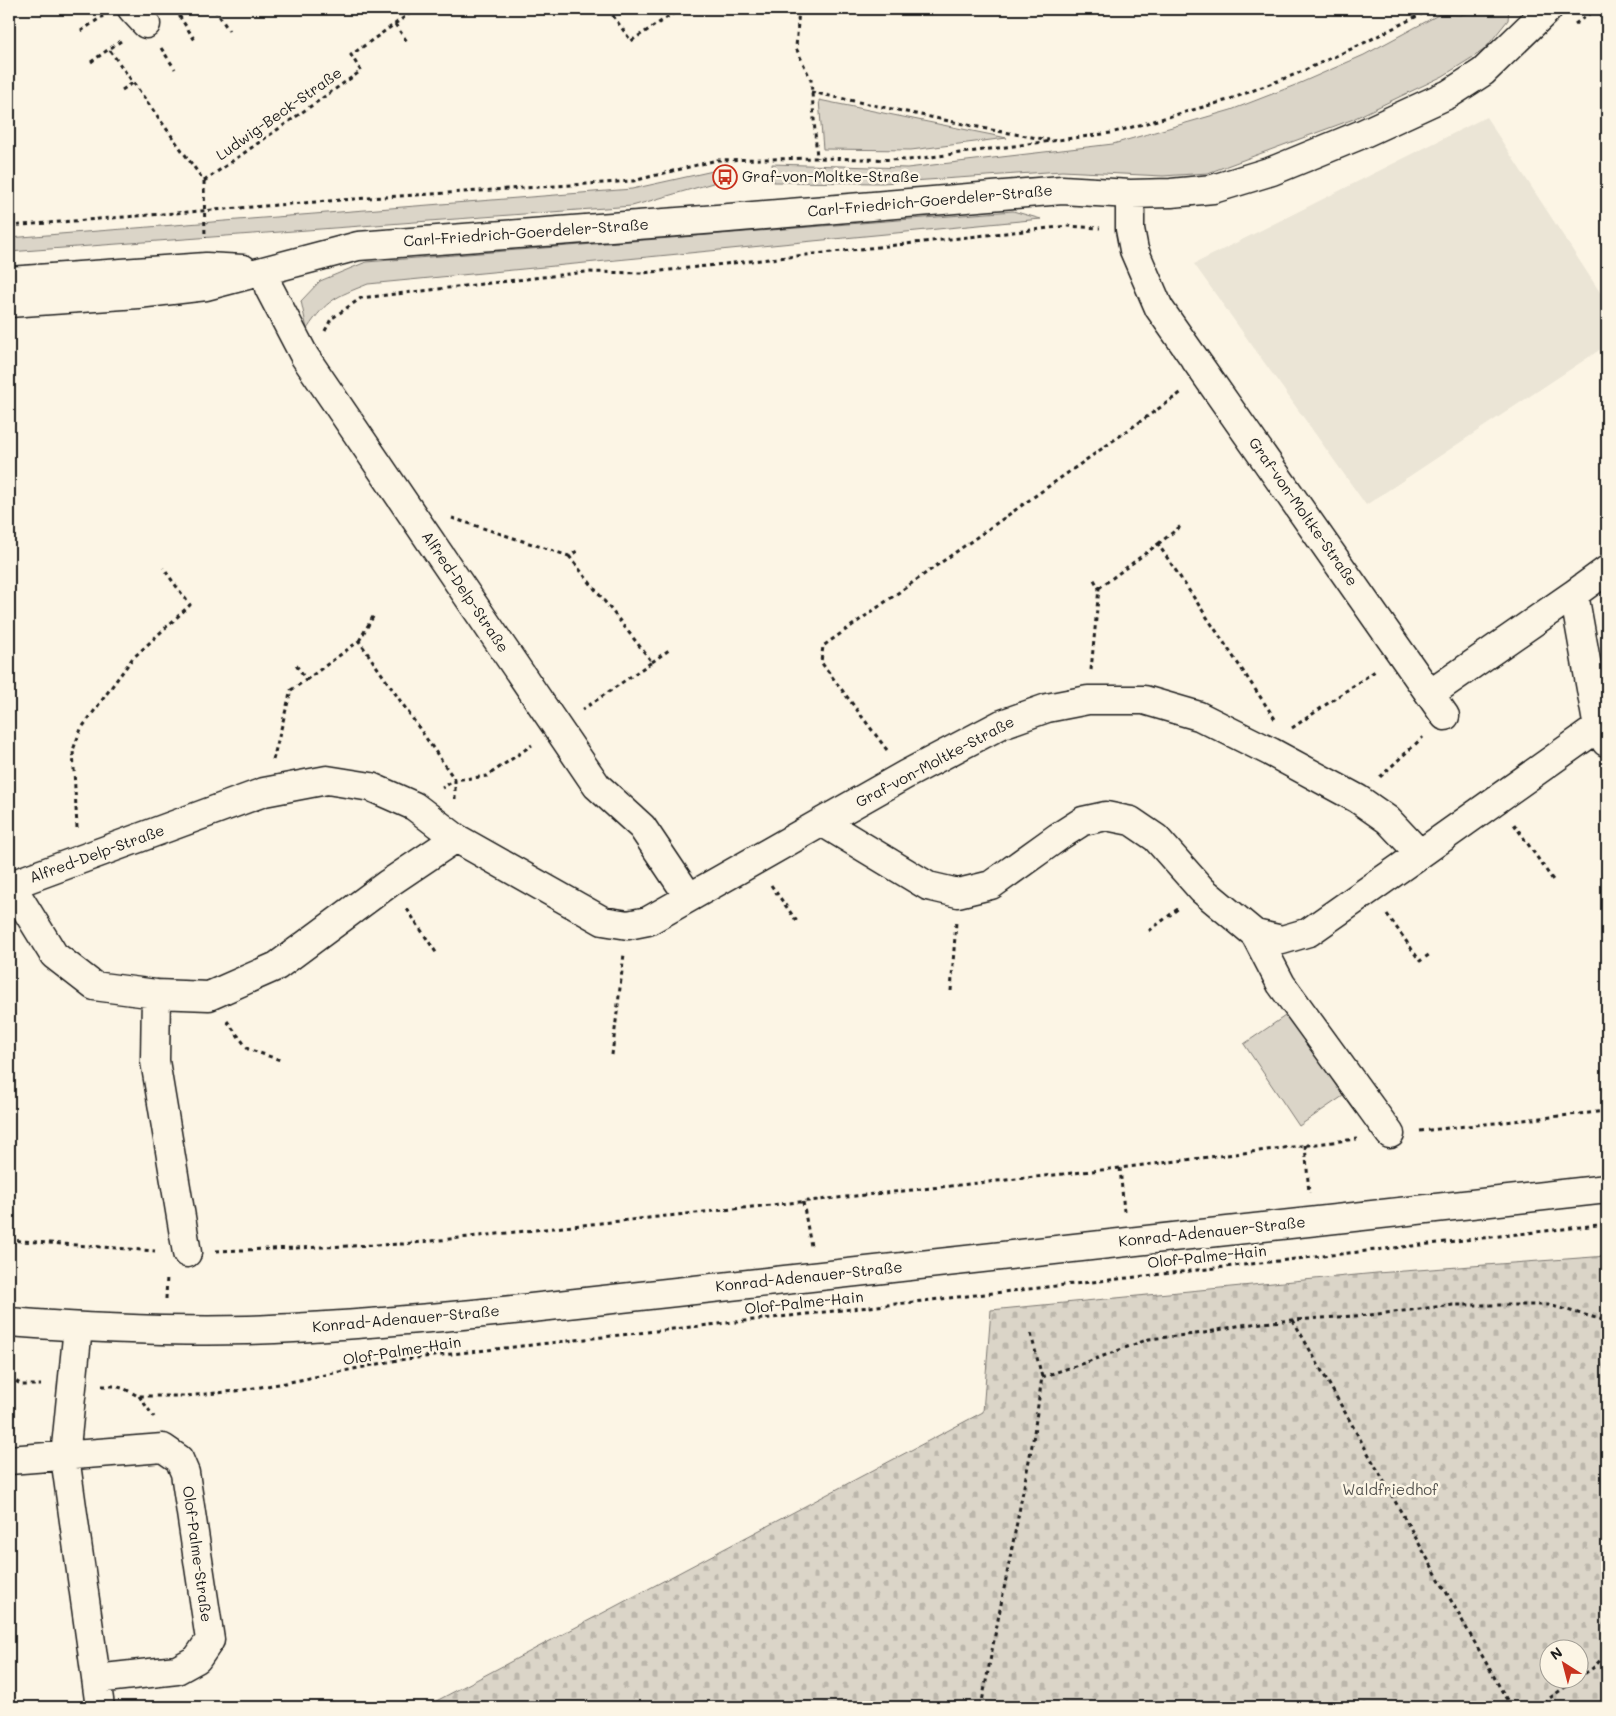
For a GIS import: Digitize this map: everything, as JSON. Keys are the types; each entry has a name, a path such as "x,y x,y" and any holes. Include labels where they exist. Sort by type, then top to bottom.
{"street":[{"name":"Carl-Friedrich-Goerdeler-Straße","path":"9,303 138,294 206,286 358,246 718,219 1052,191 1130,194 1214,189 1272,171 1360,135 1449,94 1484,72 1546,10"},
{"name":"Graf-von-Moltke-Straße","path":"1130,194 1130,230 1134,250 1159,308 1438,705"},
{"name":"Carl-Friedrich-Goerdeler-Straße","path":"9,280 206,266 265,271"},
{"name":"Alfred-Delp-Straße","path":"265,271 269,288 305,357 597,786 642,828 689,896"},
{"path":"1438,705 1574,594 1607,570"},
{"path":"1256,934 1282,940 1309,932 1497,799 1604,731 1574,594"},
{"name":"Graf-von-Moltke-Straße","path":"822,822 905,775 1002,724 1047,708 1088,700 1144,700 1199,716 1358,799 1388,820 1420,854"},
{"name":"Alfred-Delp-Straße","path":"456,838 389,883 276,966 209,996 156,994 94,986 54,955 10,885 264,792 327,780 371,787 414,806 456,838 603,921 628,925 648,921 822,822"},
{"path":"822,822 928,886 958,893 991,885 1083,821 1106,816 1131,821 1156,838 1202,890 1256,934 1281,984 1390,1134"},
{"path":"156,994 155,1061 178,1252"},
{"name":"Konrad-Adenauer-Straße","path":"9,1322 78,1327 247,1330 387,1322 513,1310 1607,1188"},
{"path":"78,1327 65,1457 100,1707"},
{"name":"Olof-Palme-Straße","path":"9,1460 163,1448 179,1459 185,1473 210,1640 196,1659 177,1670 96,1679"}],"path":[{"path":"175,9 196,42"},
{"path":"214,9 229,31"},
{"name":"Ludwig-Beck-Straße","path":"204,181 360,71 351,54 416,9"},
{"path":"608,9 631,41 680,9"},
{"path":"799,9 796,48 811,80 817,158"},
{"path":"9,226 354,199 633,181 717,160 817,158 908,160 1111,133 1228,100 1296,74 1360,45 1431,9"},
{"path":"81,31 106,14"},
{"path":"91,62 109,49 139,16"},
{"path":"395,24 408,42"},
{"path":"109,49 204,181 206,266"},
{"path":"122,90 133,83"},
{"path":"811,92 982,128 1054,140"},
{"path":"305,357 322,341 331,319 361,298 586,272 653,272 1068,226 1130,230"},
{"path":"905,775 821,662 824,646 1207,375"},
{"path":"415,518 436,512 569,556 652,662"},
{"path":"1099,588 1181,526"},
{"path":"1158,544 1280,725"},
{"path":"569,556 577,551"},
{"path":"78,861 73,750 81,729 132,660 190,605 163,568"},
{"path":"1088,700 1099,588 1093,578"},
{"path":"264,792 291,690 359,641 374,615"},
{"path":"359,641 455,780 456,838"},
{"path":"414,806 455,780 486,776 669,650"},
{"path":"1285,733 1401,652"},
{"path":"294,662 306,680"},
{"path":"1358,799 1438,705"},
{"path":"1497,799 1555,883"},
{"path":"754,860 798,923"},
{"path":"389,883 437,954"},
{"path":"1371,889 1420,961 1430,954"},
{"path":"951,992 958,893"},
{"path":"612,1055 628,925"},
{"path":"209,996 248,1049 284,1061"},
{"path":"9,1240 178,1252 403,1244 1120,1168 1390,1134 1607,1111"},
{"path":"1305,1145 1310,1198"},
{"path":"1120,1168 1125,1220"},
{"path":"803,1202 817,1276"},
{"name":"Olof-Palme-Hain","path":"9,1377 22,1385 115,1386 138,1396 186,1396 285,1383 398,1360 1607,1224"},
{"path":"166,1306 178,1252"},
{"path":"1042,1377 1149,1339 1204,1333 1242,1325 1292,1320 1368,1315 1453,1305 1549,1305 1607,1321"},
{"path":"1292,1320 1510,1707"},
{"path":"981,1707 1033,1440 1042,1377 1031,1334"},
{"path":"1588,1672 1594,1668 1607,1653"},
{"path":"1537,1707 1564,1688"}],"shaded area":[{"path":"1486,117 1607,303 1607,345 1366,505 1194,264"}],"green space":[{"path":"1488,9 1509,9 1508,20 1484,50 1443,76 1351,120 1208,173 1163,176 1062,171 882,183 774,182 772,164 907,168 1113,144 1231,110 1298,84 1364,55 1440,14 1460,15"},
{"path":"819,100 1007,138 911,150 823,149"},
{"path":"713,171 713,183 632,206 9,252 9,238 632,189"},
{"path":"1013,211 1041,219 368,284 333,300 320,311 307,329 301,301 320,281 366,262"},
{"path":"1288,1014 1343,1096 1299,1126 1244,1044"},
{"name":"Waldfriedhof","path":"1607,1256 1607,1707 425,1707 983,1412 991,1310 1377,1273"}],"place":[{"name":"Graf-von-Moltke-Straße","path":"725,177"}]}
